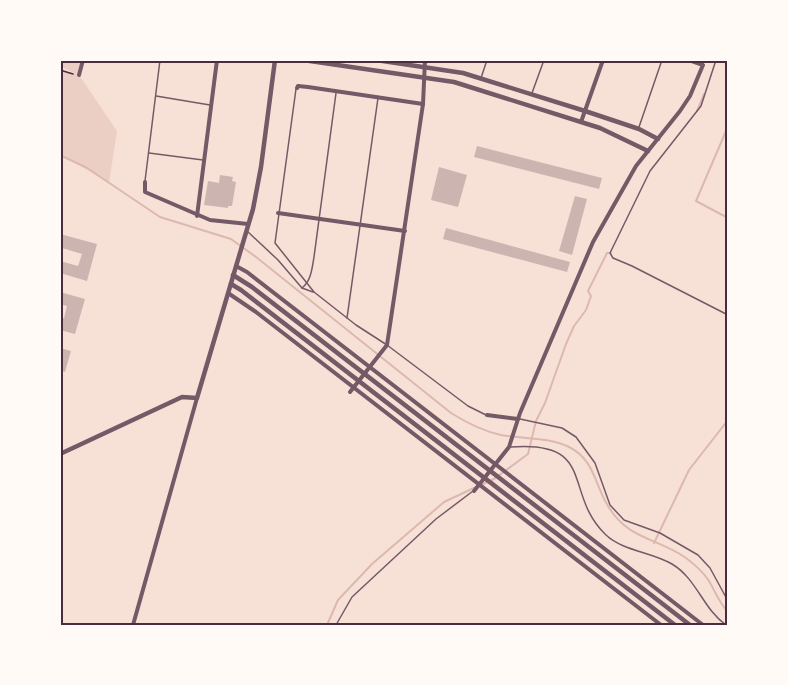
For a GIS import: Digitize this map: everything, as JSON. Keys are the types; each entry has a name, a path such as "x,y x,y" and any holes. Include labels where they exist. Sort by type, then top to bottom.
{"street":[{"path":"79,75 83,60"},
{"path":"198,216 203,160 217,60"},
{"path":"133,625 248,224 261,167 274,60"},
{"path":"303,60 454,82 600,128 648,151"},
{"path":"376,60 463,72 639,129 658,139"},
{"path":"350,392 387,345 423,104 425,60"},
{"path":"581,122 603,60"},
{"path":"474,491 510,445 518,419 593,242 636,166 690,96 704,62 689,60"},
{"path":"297,88 298,86 423,104"},
{"path":"145,182 145,192 198,216 210,220 248,224"},
{"path":"278,213 405,231"},
{"path":"236,266 247,272 703,625"},
{"path":"233,275 244,280 690,625"},
{"path":"231,284 675,625"},
{"path":"228,293 248,306 661,625"},
{"path":"60,454 182,397 197,398"},
{"path":"487,415 518,419"}],"lane":[{"path":"145,182 160,60"},
{"path":"481,79 487,60"},
{"path":"532,94 544,60"},
{"path":"639,129 662,60"},
{"path":"716,60 701,106 650,171 610,253 613,258 728,315"},
{"path":"297,88 275,243 314,292 468,406 487,415"},
{"path":"302,288 307,284 314,258 336,92"},
{"path":"155,96 211,105"},
{"path":"347,318 378,97"},
{"path":"148,153 203,160"},
{"path":"246,231 278,260 302,288 314,292"},
{"path":"518,419 562,428 576,437 595,463 610,505 624,520 660,532 698,555 710,568 728,602"},
{"path":"510,445 541,446 552,449 565,457 574,470 585,504 605,534 618,544 656,556 674,565 690,579 715,615 726,625"},
{"path":"336,625 348,601 366,582 436,519 474,491"}],"path":[{"path":"60,70 79,75"}],"shaded area":[{"path":"60,60 81,60 79,75 117,131 109,183 60,153 60,70 76,74 60,66"}],"building":[{"path":"477,146 602,178 599,189 474,157"},
{"path":"439,167 467,175 458,207 431,200"},
{"path":"220,175 233,177 232,181 236,182 232,206 228,208 204,205 208,181 219,183"},
{"path":"575,196 587,199 572,255 559,251"},
{"path":"446,228 570,262 567,272 443,239"},
{"path":"60,234 97,244 87,281 60,273 60,261 78,266 82,254 62,248 60,253"},
{"path":"60,292 85,299 75,334 60,330 60,317 64,318 67,306 60,304"},
{"path":"60,348 71,351 65,372 60,370"}],"waterway":[{"path":"697,111 704,94"},
{"path":"728,132 726,131 696,201 728,218"},
{"path":"60,155 87,168 160,217 231,239 451,413 463,420 494,433 553,441 578,452 589,466 603,498 616,517 634,532 675,551 692,563 707,578 728,612"},
{"path":"481,485 494,479 528,454 536,421 545,403 566,344 574,326 586,310 591,296 588,291 607,253 611,253"},
{"path":"654,543 689,470 728,420"},
{"path":"327,625 338,600 372,564 444,502 476,487"}]}
